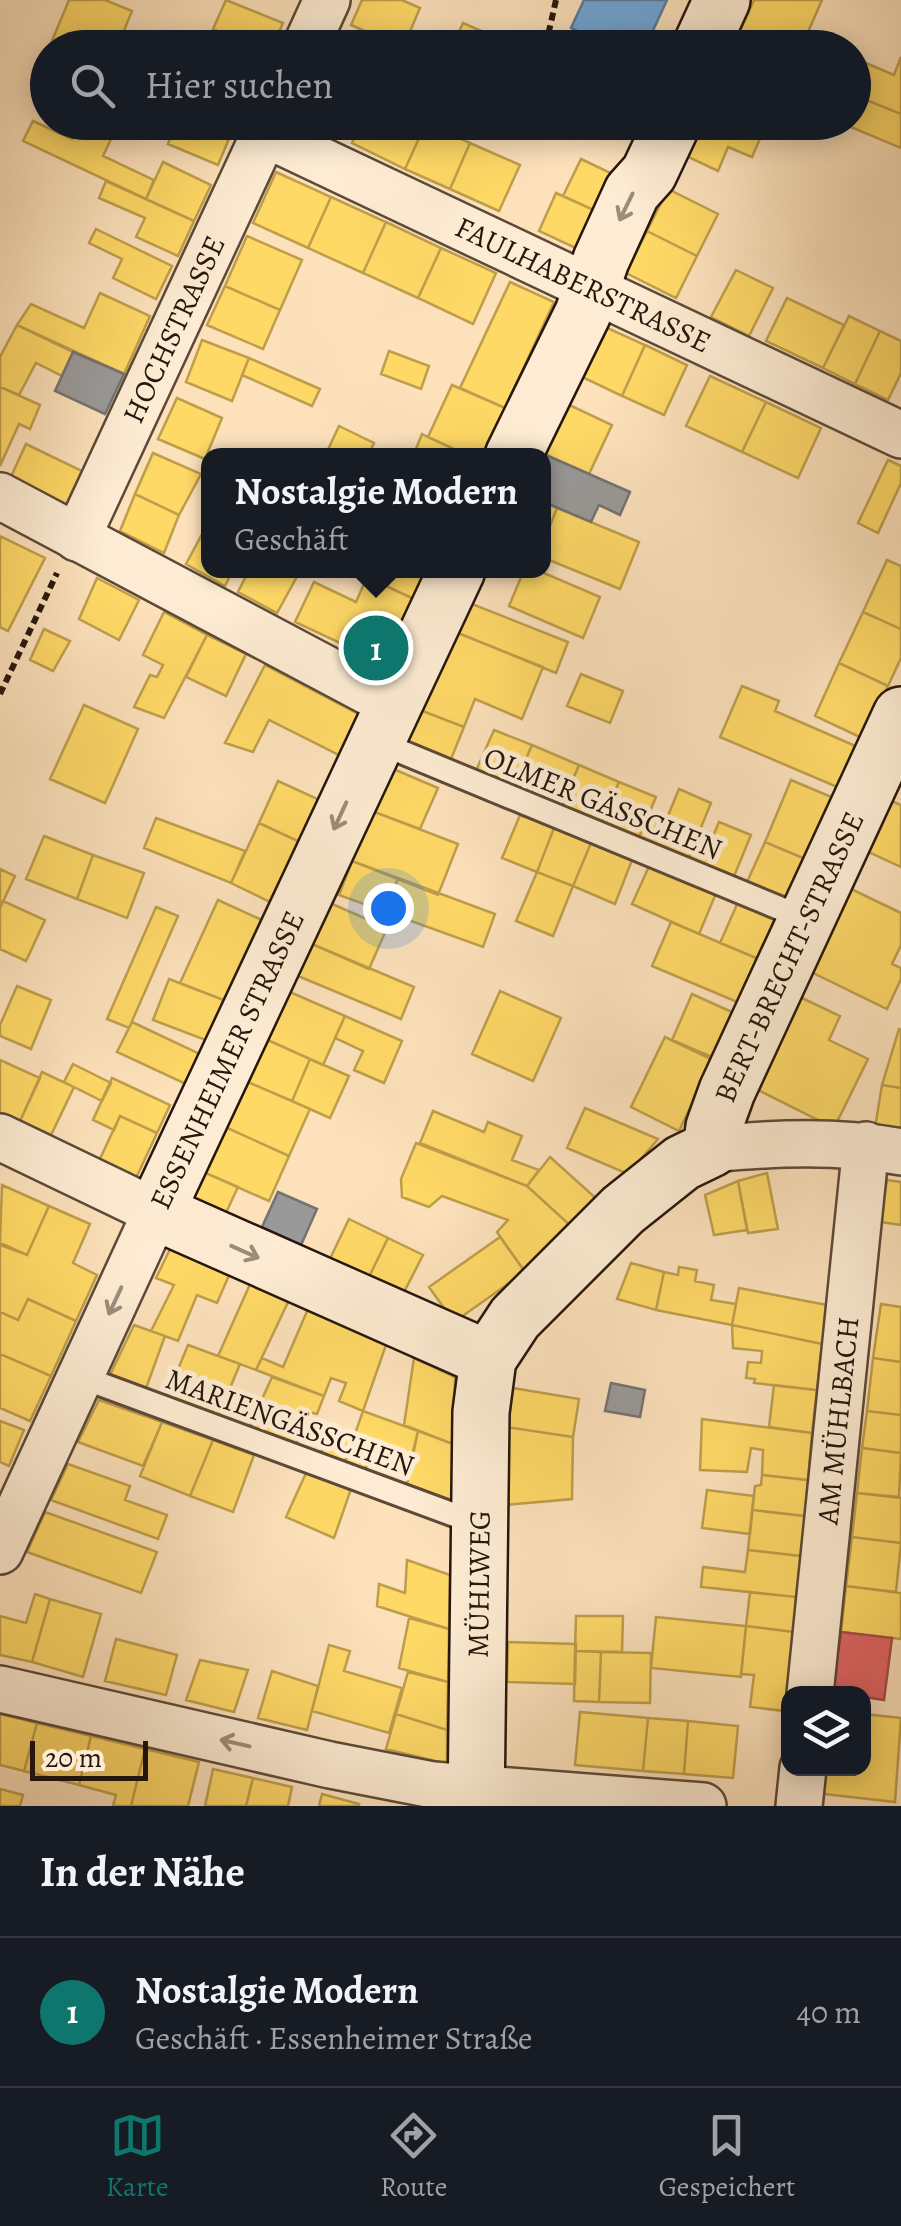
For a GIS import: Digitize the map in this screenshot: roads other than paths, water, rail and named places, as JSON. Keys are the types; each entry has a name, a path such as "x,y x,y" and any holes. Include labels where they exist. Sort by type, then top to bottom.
{"street":[{"path":"314,30 328,0"},
{"path":"708,30 722,0"},
{"name":"HOCHSTRASSE","path":"70,550 261,140"},
{"name":"FAULHABERSTRASSE","path":"291,140 591,290 901,436"},
{"path":"517,448 583,313 632,192 649,173 665,140"},
{"path":"0,496 70,550 383,723"},
{"name":"ESSENHEIMER STRASSE","path":"0,1550 453,578"},
{"name":"BERT-BRECHT-STRASSE","path":"711,1149 727,1091 901,715"},
{"path":"0,1137 156,1212 488,1359 515,1318 608,1224 682,1164 711,1149 762,1144 884,1149"},
{"name":"AM MÜHLBACH","path":"811,1686 884,1149"},
{"name":"MÜHLWEG","path":"476,1798 480,1412 488,1359"},
{"path":"0,1690 433,1785 476,1798 703,1806"},
{"path":"799,1806 801,1776"}],"lane":[{"name":"OLMER GÄSSCHEN","path":"383,723 809,920"},
{"name":"MARIENGÄSSCHEN","path":"80,1377 480,1524"}],"place":[{"name":"Nostalgie Modern","path":"376,648"}]}
